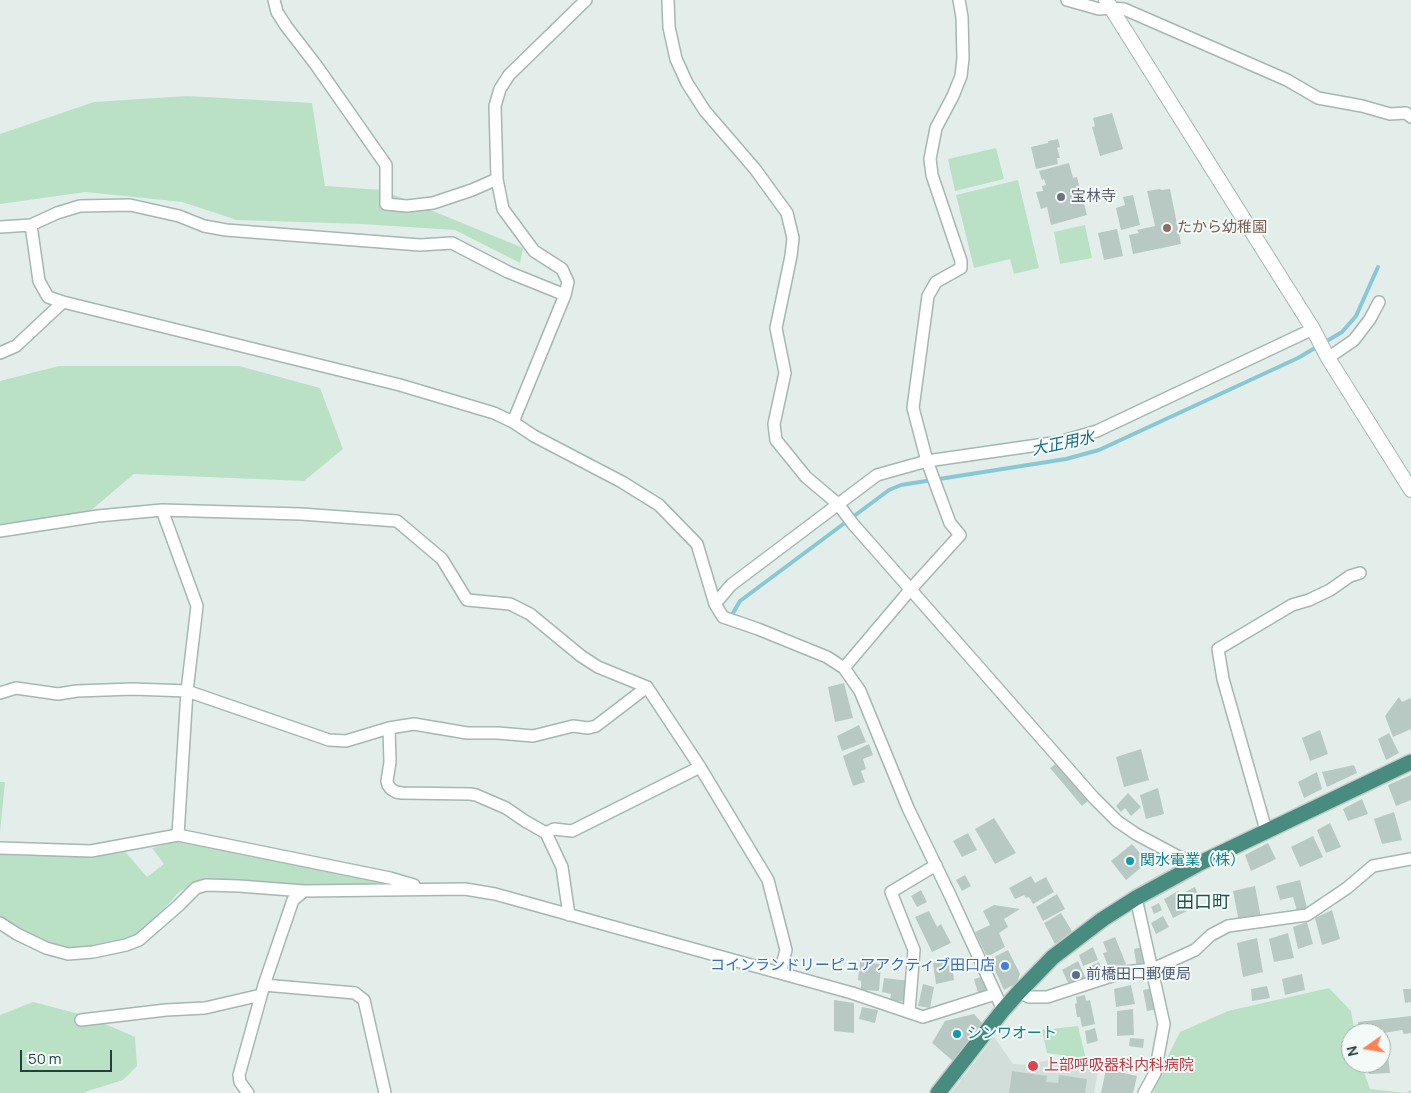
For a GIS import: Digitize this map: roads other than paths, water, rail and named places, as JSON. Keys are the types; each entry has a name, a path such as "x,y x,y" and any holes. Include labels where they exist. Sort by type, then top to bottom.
{"highway":[{"path":"938,1093 1019,992 1054,957 1103,919 1136,898 1200,863 1411,762"}],"street":[{"path":"274,0 277,12 286,26 316,65 386,165 386,204 407,206 433,203 472,190 497,179"},
{"path":"513,422 565,296 568,282 562,269 534,251 503,209 497,179 495,106 500,89 508,75 586,0"},
{"path":"668,0 669,27 676,59 687,84 705,111 755,170 788,213 793,238 792,256 776,328 785,373 774,424 776,440 806,477 840,507 910,590 1094,798 1117,821 1136,834 1179,857 1200,863"},
{"path":"844,668 910,590 960,535 950,523 935,484 913,408 928,296 936,282 961,268 961,261 932,175 930,159 936,128 961,76 963,58 962,17 959,0"},
{"path":"1068,0 1099,9 1109,4 1124,9 1287,80 1318,98 1362,106 1390,114 1406,113 1411,117"},
{"path":"1109,4 1313,329 1328,358 1411,490"},
{"path":"0,227 31,225 56,213 80,206 130,205 179,216 204,226 226,230 420,245 452,243 508,272 565,296"},
{"path":"31,225 39,281 48,297 400,385 494,413 622,482 659,505 697,544 715,604 723,617 826,657 844,668 860,691 908,808 1003,1010"},
{"path":"0,353 16,346 63,302"},
{"path":"1328,358 1354,340 1370,319 1379,302"},
{"path":"715,604 731,585 840,507 877,475 927,461 1058,442 1097,431 1313,329"},
{"path":"0,531 98,516 162,510 301,514 397,521 442,559 467,600 510,604 530,614 581,656 598,667 647,687 700,767 768,880 786,950 780,974"},
{"path":"162,510 197,606 187,691 178,835"},
{"path":"1266,830 1223,679 1218,649 1292,604 1309,600 1360,572"},
{"path":"0,693 16,688 58,694 77,691 133,689 187,691 329,740 346,741 389,728 414,724 468,733 533,736 573,726 588,728 596,726 647,687"},
{"path":"389,728 390,762 387,781 391,789 402,793 476,795 506,808 546,833 562,867 568,915"},
{"path":"546,833 554,829 572,832 700,767"},
{"path":"0,848 91,850 178,835 390,878 429,890"},
{"path":"1019,992 1029,997 1046,997 1124,972 1153,968 1195,950 1211,935 1228,926 1307,915 1347,888 1373,866 1411,859"},
{"path":"909,1012 914,950 891,892 936,865"},
{"path":"0,923 17,934 46,948 68,954 93,952 126,945 139,940 196,888 206,885 304,891 465,889 495,894 852,993 923,1016 995,994"},
{"path":"248,1093 240,1082 239,1075 262,990 293,900 304,891"},
{"path":"1136,898 1164,1024 1155,1073 1144,1093"},
{"path":"81,1020 166,1010 205,1008 262,990 355,993 364,1000 386,1093"}],"waterway":[{"name":"大正用水","path":"733,613 740,601 889,490 901,485 1066,459 1099,450 1298,358 1342,332 1356,316 1378,267"}],"place":[{"name":"宝林寺","path":"1061,197"},
{"name":"たから幼稚園","path":"1167,228"},
{"name":"関水電業（株）","path":"1130,861"},
{"name":"コインランドリーピュアアクティブ田口店","path":"1005,966"},
{"name":"前橋田口郵便局","path":"1076,975"},
{"name":"シンワオート","path":"957,1034"},
{"name":"上部呼吸器科内科病院","path":"1033,1066"}],"district":[{"name":"田口町","path":"1203,903"}]}
